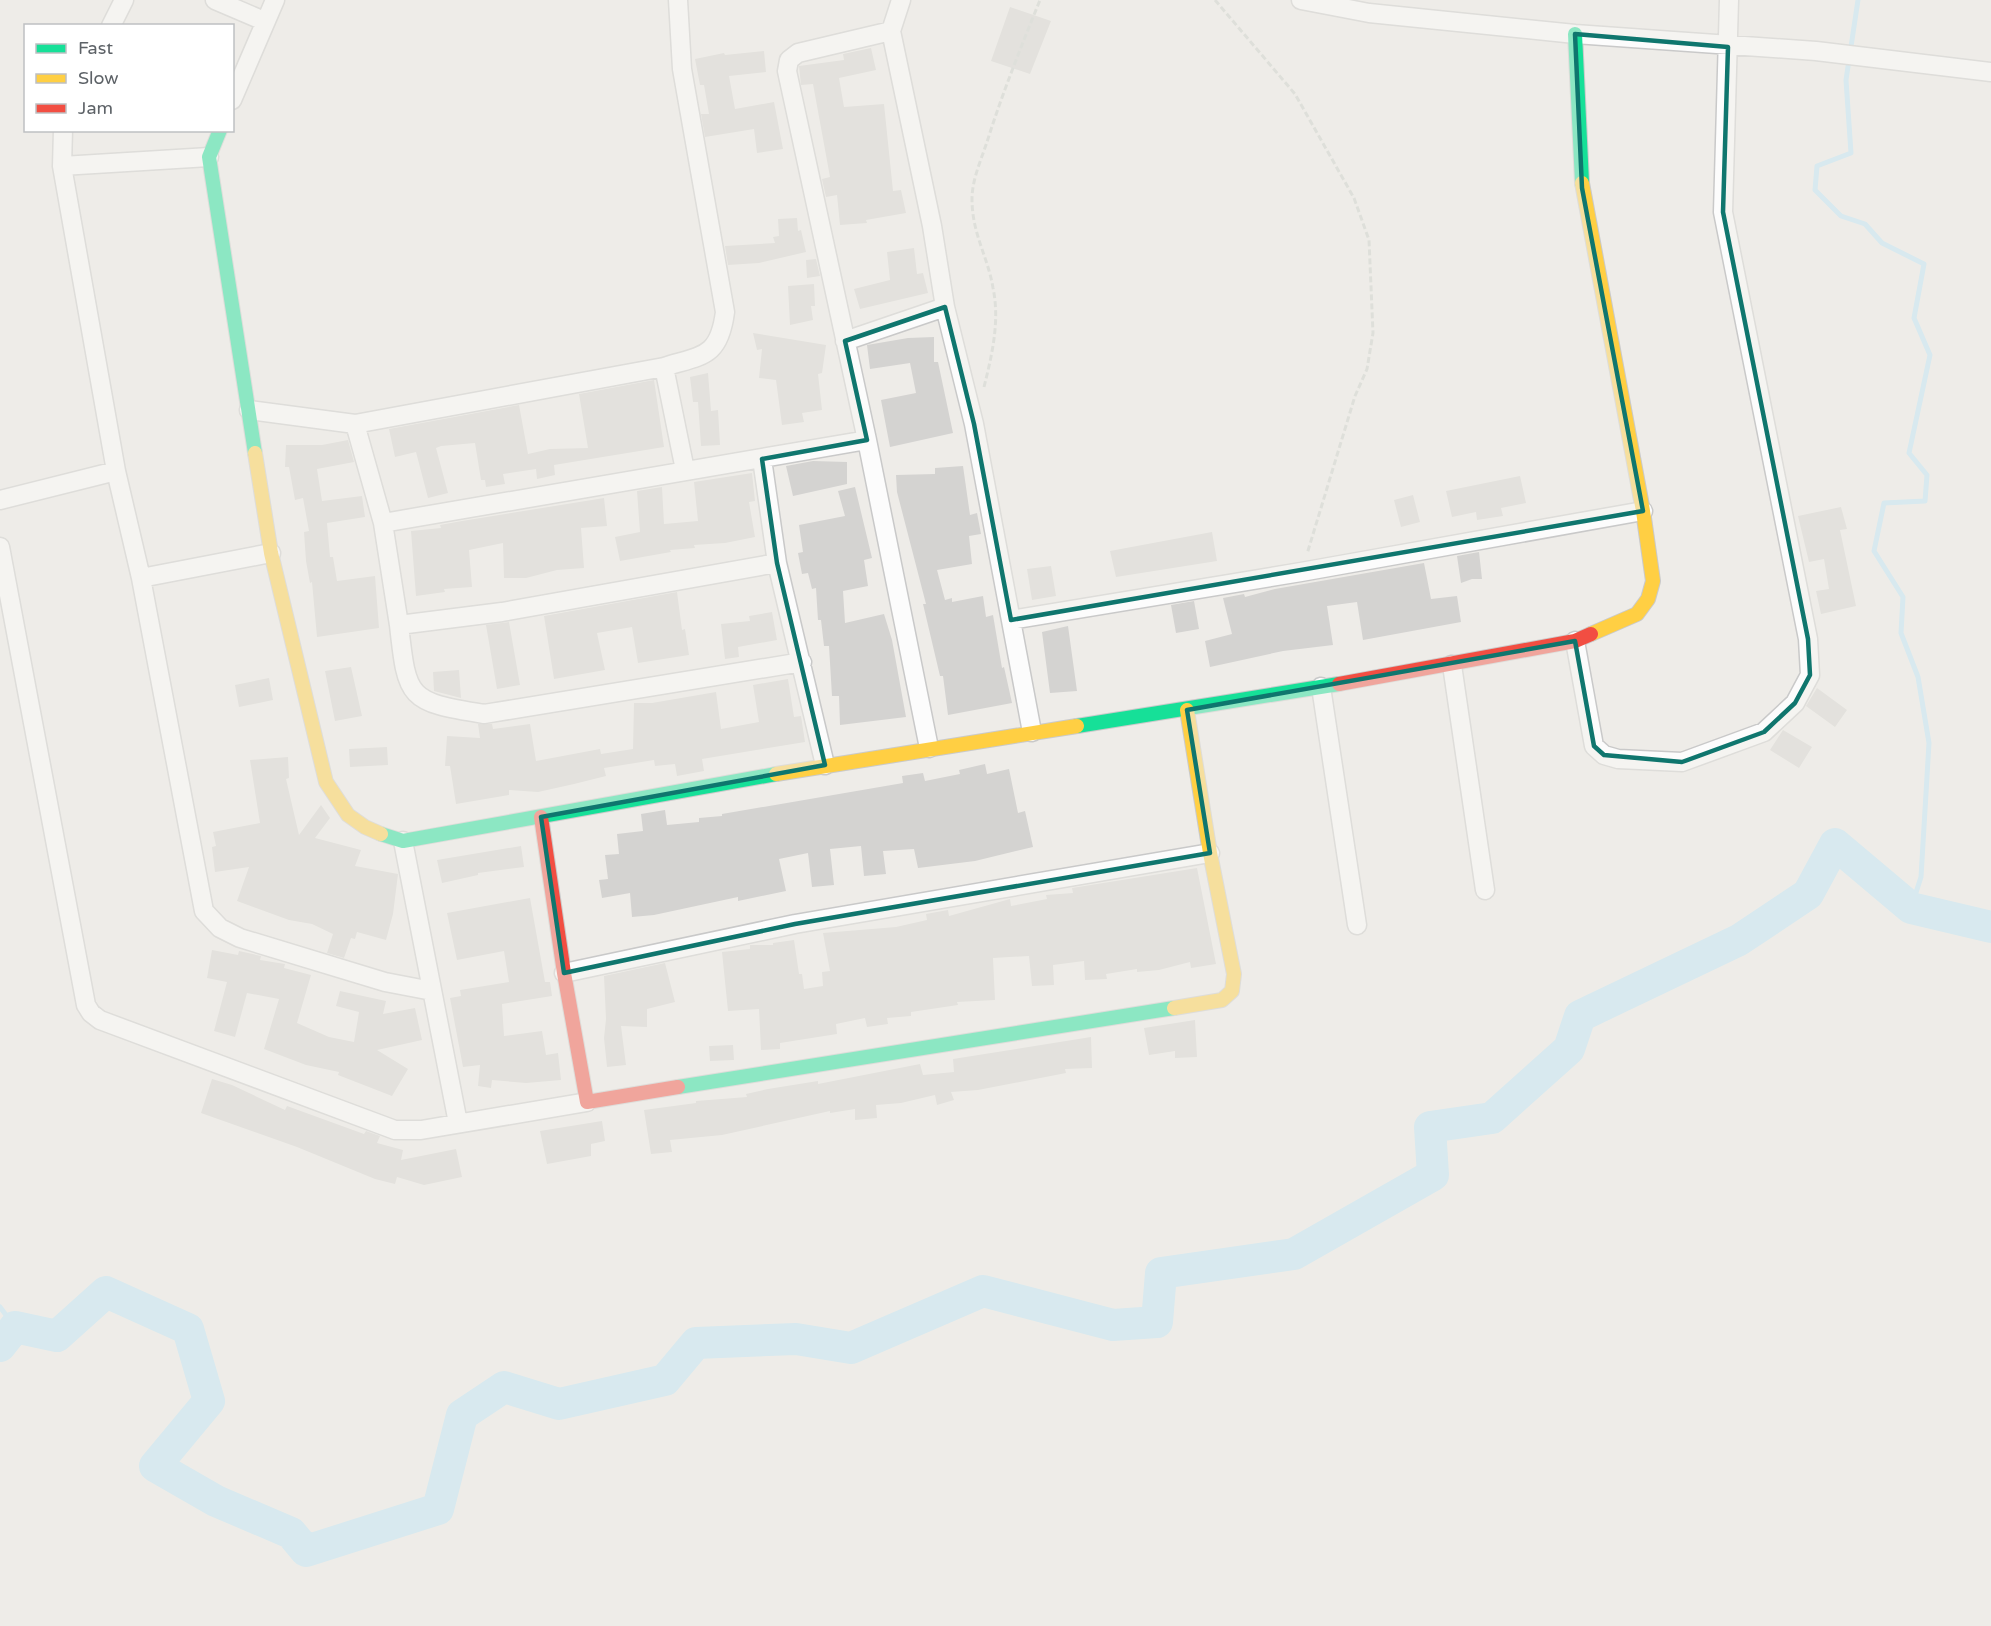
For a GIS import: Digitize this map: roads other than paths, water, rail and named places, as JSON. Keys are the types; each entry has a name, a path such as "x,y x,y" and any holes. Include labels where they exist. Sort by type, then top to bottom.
{"street":[{"path":"112,24 124,0"},
{"path":"215,0 264,21"},
{"path":"234,95 275,0"},
{"path":"249,411 355,424 663,367 701,355 716,346 722,333 724,312 682,69 678,0"},
{"path":"901,0 891,31 932,226 945,307 974,424 1032,732"},
{"path":"1301,0 1369,13 1575,34 1728,47 1816,51 1991,72"},
{"path":"1575,641 1594,746 1604,754 1618,759 1682,762 1764,732 1795,703 1810,675 1808,639 1723,212 1724,82 1728,47 1729,0"},
{"path":"891,31 798,53 789,60 787,71 867,441 929,748"},
{"path":"219,132 209,158 271,554 326,782 340,808 360,826 403,841 825,765 1187,710 1452,665 1575,641 1637,614 1647,599 1653,581 1643,511 1582,188 1575,34"},
{"path":"63,132 62,166 116,471 141,578 204,911 220,928 240,938 385,982 432,991"},
{"path":"62,166 209,158"},
{"path":"845,341 945,307"},
{"path":"663,367 685,470"},
{"path":"355,424 382,523 405,675 413,690 424,700 448,708 484,714 802,662"},
{"path":"382,523 867,441"},
{"path":"762,459 777,562 825,765"},
{"path":"0,500 116,471"},
{"path":"1011,620 1301,572 1643,511"},
{"path":"0,547 86,1005 90,1013 111,1024 395,1130 421,1130 1222,1000 1232,991 1234,974 1210,853 1187,710"},
{"path":"141,578 271,554"},
{"path":"399,625 502,612 777,562"},
{"path":"1452,665 1485,890"},
{"path":"1321,687 1358,925"},
{"path":"542,817 564,973 587,1102"},
{"path":"403,841 458,1123"},
{"path":"564,973 795,924 1210,853"}],"waterway":[{"path":"1858,0 1846,80 1851,153 1817,166 1815,190 1841,216 1865,224 1882,243 1924,264 1914,318 1930,355 1909,453 1927,475 1925,501 1884,503 1874,551 1903,597 1901,633 1918,677 1929,743 1921,877 1911,908"},
{"path":"0,1346 15,1327 57,1336 106,1292 188,1329 209,1401 155,1466 216,1501 291,1533 306,1551 438,1509 462,1415 504,1387 559,1404 665,1380 696,1343 796,1339 851,1348 983,1291 1113,1325 1157,1322 1161,1273 1294,1254 1433,1175 1430,1127 1492,1118 1569,1049 1580,1016 1739,940 1808,894 1835,844 1911,908 1991,927"},
{"path":"0,1307 15,1327"}]}
